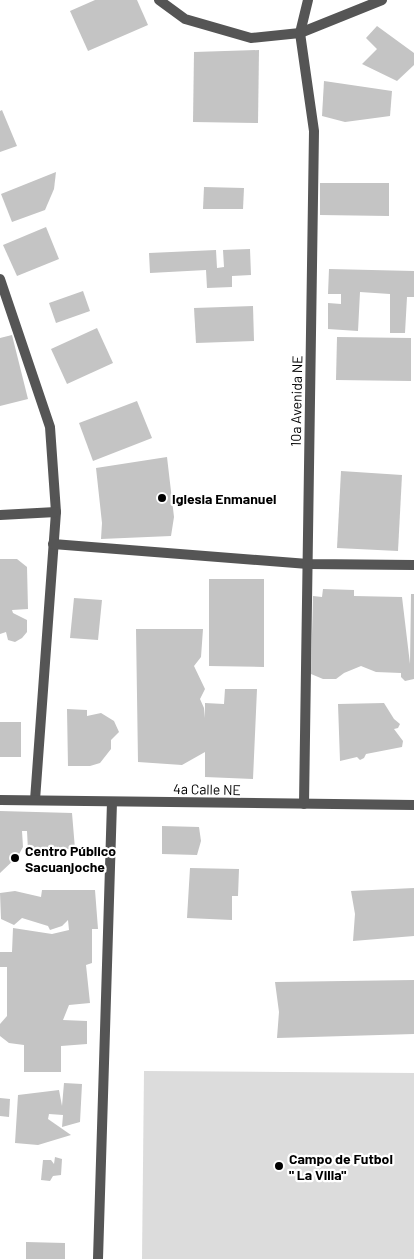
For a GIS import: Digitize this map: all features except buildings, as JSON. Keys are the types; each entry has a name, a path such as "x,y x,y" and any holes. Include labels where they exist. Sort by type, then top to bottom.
{"street":[{"path":"159,0 185,19 251,38 300,33 382,0"},
{"name":"10a Avenida NE","path":"304,804 314,131 300,33 308,0"},
{"path":"0,280 50,427 56,512 35,800"},
{"path":"0,515 56,512"},
{"path":"53,544 308,564 414,565"},
{"name":"4a Calle NE","path":"0,800 414,805"},
{"path":"98,1259 112,802"}],"shaded area":[{"name":"Campo de Futbol \" La Villa\"","path":"144,1071 414,1073 414,1259 142,1259"}],"place":[{"name":"Iglesia Enmanuel","path":"162,498"},
{"name":"Centro Público Sacuanjoche","path":"15,858"},
{"name":"Campo de Futbol \" La Villa\"","path":"279,1166"}]}
